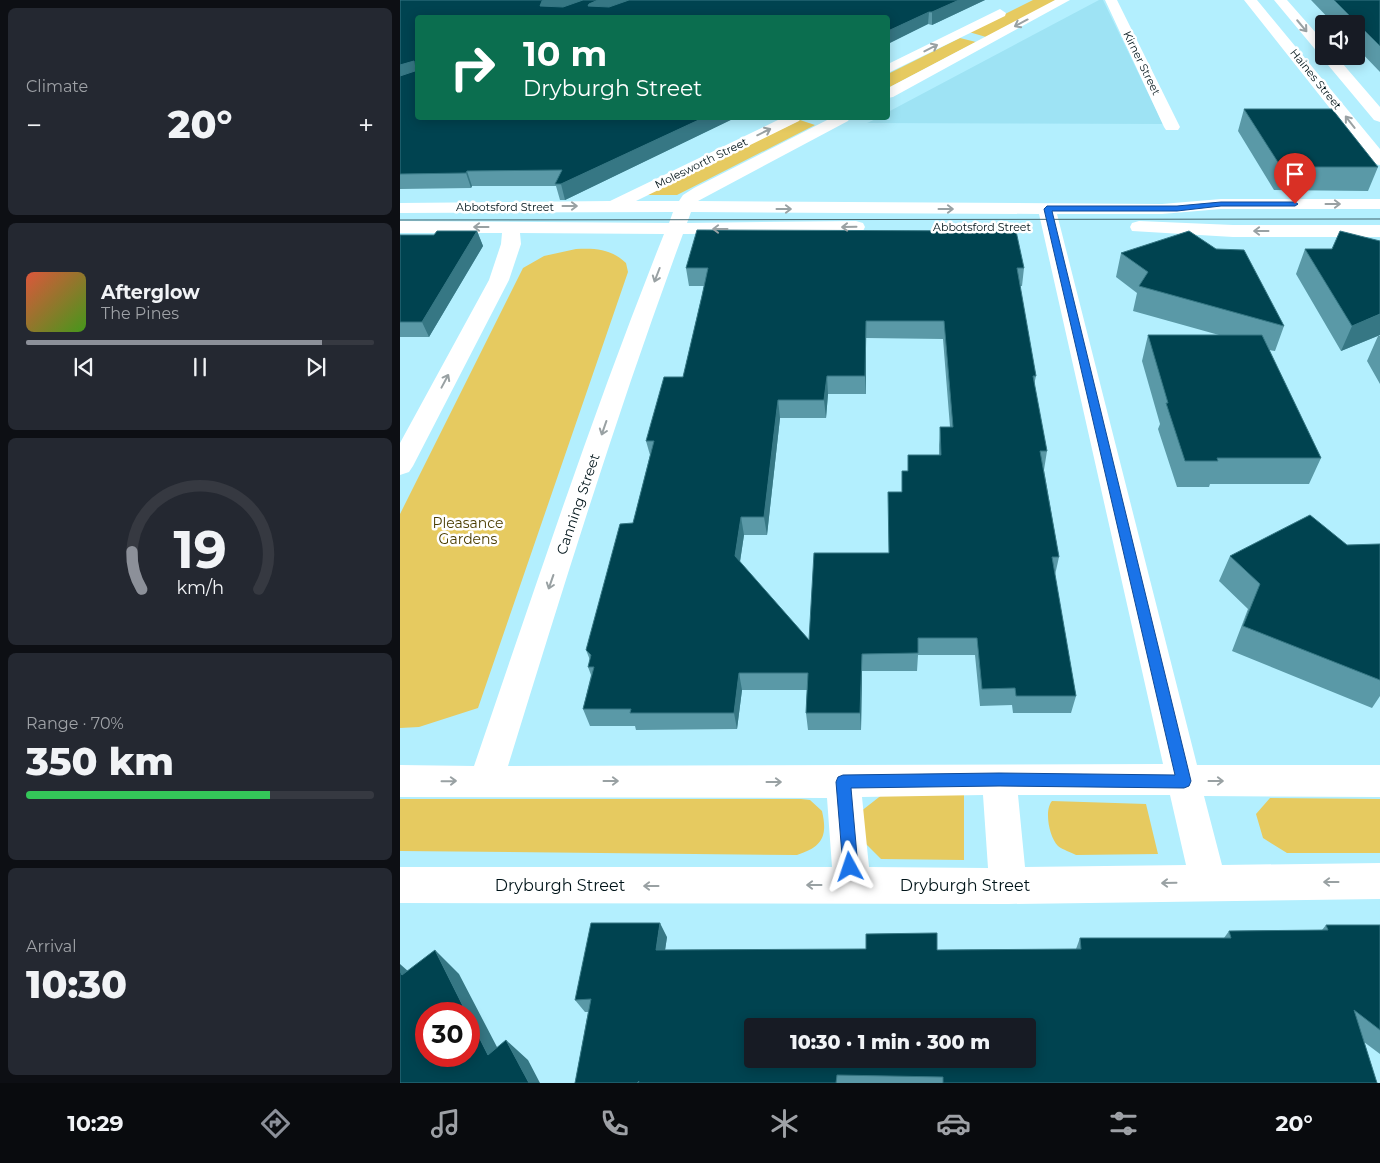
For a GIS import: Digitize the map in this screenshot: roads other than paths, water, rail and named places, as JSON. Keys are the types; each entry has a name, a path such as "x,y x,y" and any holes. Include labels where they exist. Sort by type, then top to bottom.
{"street":[{"path":"890,93 1064,0"},
{"name":"Kirner Street","path":"1111,0 1172,127"},
{"name":"Haines Street","path":"1250,0 1380,160"},
{"name":"Haines Street","path":"1280,0 1315,41"},
{"path":"890,69 1009,8"},
{"path":"958,34 986,41"},
{"name":"Haines Street","path":"1336,65 1380,117"},
{"name":"Molesworth Street","path":"609,207 789,120"},
{"name":"Molesworth Street","path":"679,218 689,199 700,192 837,120"},
{"name":"Abbotsford Street","path":"400,226 592,227 679,218 1050,222 1221,204 1380,204"},
{"path":"592,227 600,214 609,207"},
{"name":"Abbotsford Street","path":"400,208 609,207 679,218 780,229 872,226"},
{"name":"Canning Street","path":"486,781 623,371 679,218"},
{"path":"1050,222 1208,883"},
{"path":"400,466 411,424 499,280 511,244 511,227"},
{"path":"1124,227 1233,231 1380,231"},
{"path":"400,781 843,782 999,779 1380,781"},
{"path":"999,779 1008,886"},
{"path":"843,782 852,884"},
{"name":"Dryburgh Street","path":"400,885 852,884 1008,886 1380,881"}],"tram line":[{"path":"400,220 1380,219"}],"park label":[{"name":"Pleasance Gardens","path":"468,532"}]}
